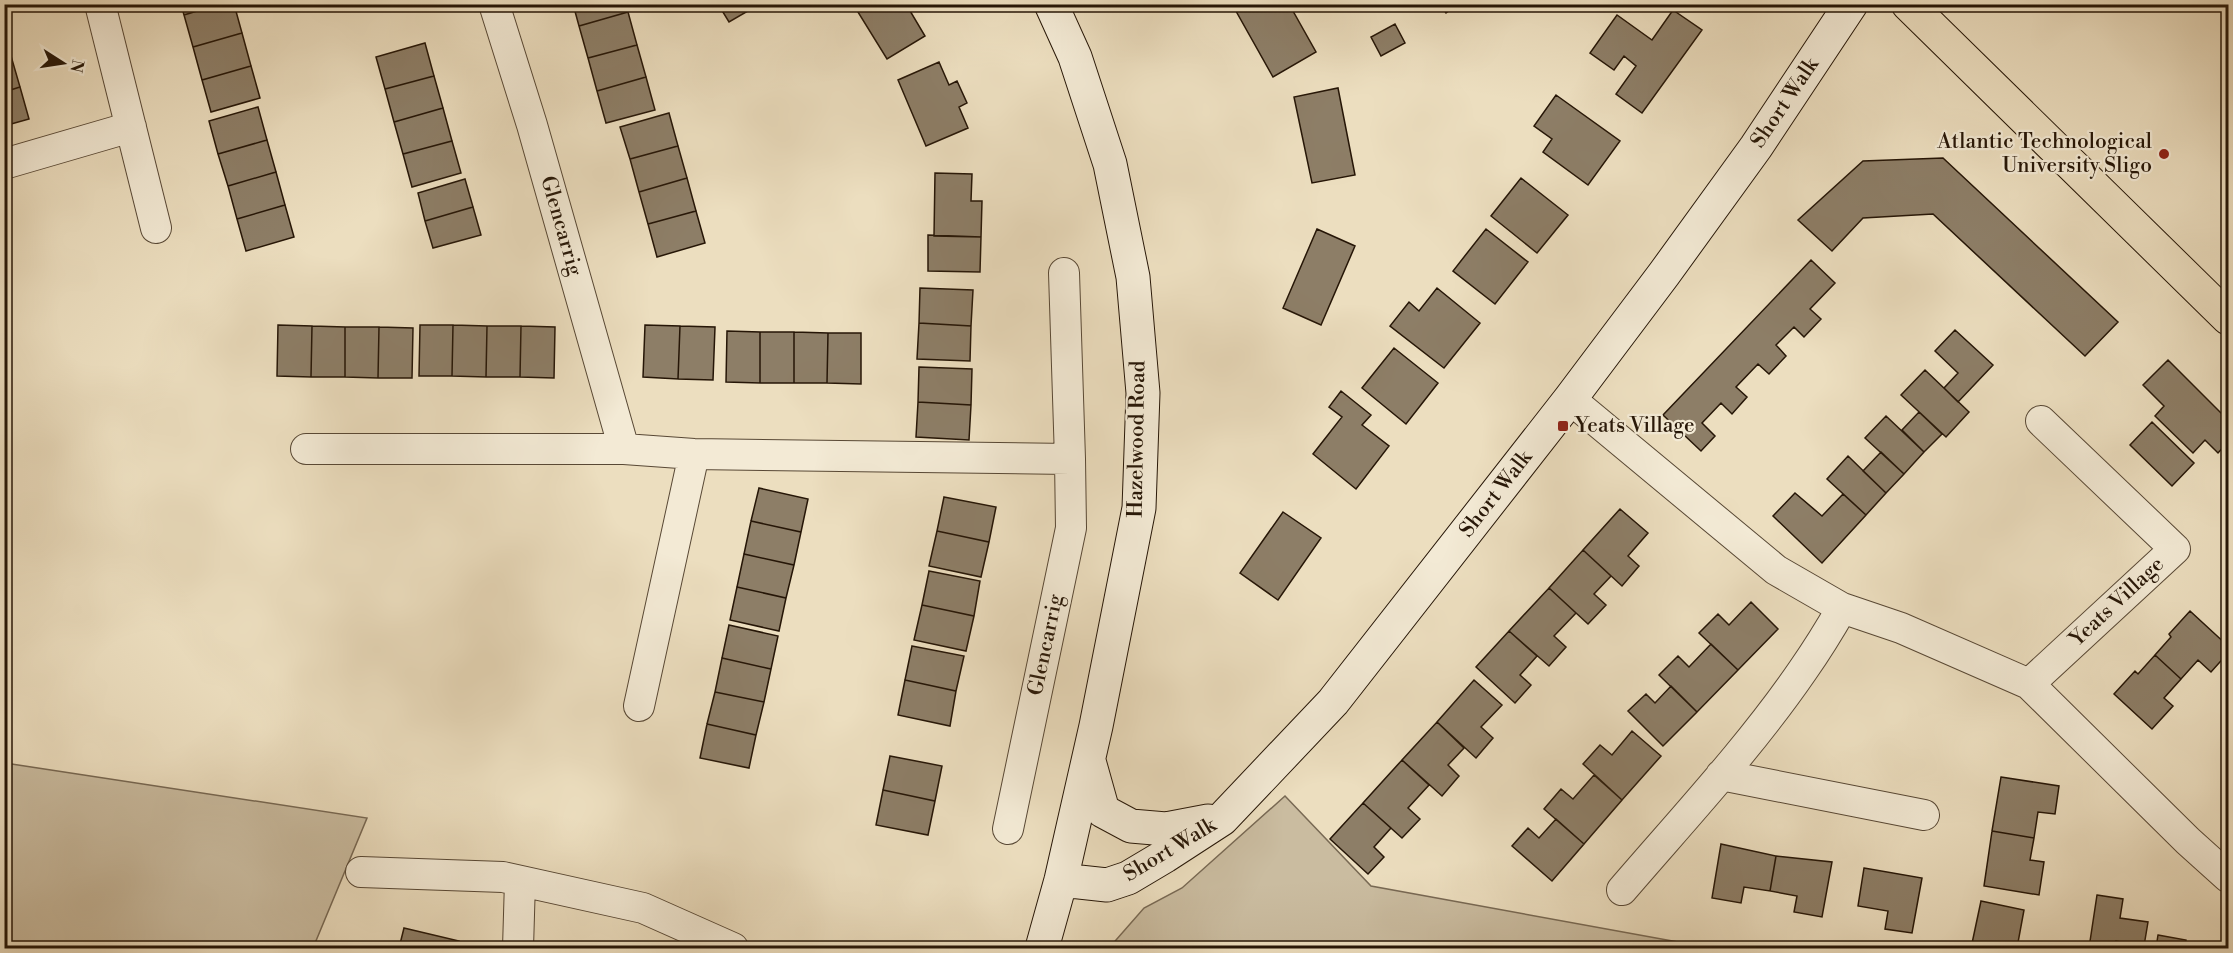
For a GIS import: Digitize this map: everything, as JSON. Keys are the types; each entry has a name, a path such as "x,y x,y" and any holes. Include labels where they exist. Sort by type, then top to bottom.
{"highway":[{"path":"1908,4 2229,318"}],"street":[{"path":"100,4 156,228"},
{"name":"Glencarrig","path":"494,4 532,125 624,449"},
{"name":"Hazelwood Road","path":"1042,948 1061,880 1088,759 1139,507 1143,393 1133,277 1110,164 1075,57 1051,4"},
{"name":"Short Walk","path":"1061,880 1107,885 1128,879 1222,819 1333,702 1570,399 1756,147 1851,4"},
{"path":"4,164 131,127"},
{"name":"Glencarrig","path":"1008,830 1071,528 1064,273"},
{"path":"1570,399 1776,570 1842,608 1901,628 2029,684 2188,841 2229,878"},
{"name":"Yeats Village","path":"2029,684 2175,549 2041,421"},
{"path":"306,450 624,449 694,454 1070,459"},
{"path":"639,706 694,454"},
{"path":"1622,890 1791,687 1842,608"},
{"path":"1088,759 1103,811 1131,826 1166,829 1222,819"},
{"path":"1720,775 1924,815"},
{"path":"361,872 503,877 643,908 733,948"},
{"path":"518,948 520,881"}],"shaded area":[{"path":"5,763 367,818 313,948 5,948"},
{"path":"1285,796 1371,886 1711,948 1109,948 1144,908 1182,888"}],"building":[{"path":"181,4 220,4 184,15"},
{"path":"220,4 234,4 242,33 193,47 184,15"},
{"path":"573,4 625,4 628,12 579,26"},
{"path":"718,4 760,4 729,22"},
{"path":"853,4 906,4 925,36 887,59"},
{"path":"1232,4 1289,4 1316,52 1273,77"},
{"path":"1440,4 1458,4 1446,13"},
{"path":"1673,10 1702,30 1642,113 1616,94 1636,66 1624,56 1614,70 1590,53 1617,15 1652,40"},
{"path":"628,12 637,45 588,58 579,26"},
{"path":"1395,24 1405,43 1381,56 1371,37"},
{"path":"4,26 9,42 4,44"},
{"path":"242,33 251,66 202,80 193,47"},
{"path":"425,43 434,76 385,89 376,57"},
{"path":"637,45 646,77 597,91 588,58"},
{"path":"11,56 20,87 4,92 4,58"},
{"path":"939,62 949,85 957,81 967,103 959,107 968,128 926,146 898,80"},
{"path":"251,66 260,98 211,112 202,80"},
{"path":"434,76 443,108 394,122 385,89"},
{"path":"646,77 655,110 606,123 597,91"},
{"path":"20,87 29,119 4,126 4,92"},
{"path":"1338,88 1355,175 1312,183 1294,97"},
{"path":"1556,95 1620,141 1588,185 1543,152 1552,139 1534,126"},
{"path":"258,107 267,140 218,154 209,121"},
{"path":"443,108 452,141 403,154 394,122"},
{"path":"669,113 678,146 630,159 620,127"},
{"path":"267,140 276,172 228,186 218,154"},
{"path":"452,141 461,173 412,187 403,154"},
{"path":"678,146 687,178 639,192 630,159"},
{"path":"1943,158 2118,322 2085,356 1933,214 1863,218 1832,251 1798,220 1863,161"},
{"path":"276,172 285,205 237,219 228,186"},
{"path":"935,173 972,174 971,201 982,201 981,237 934,236"},
{"path":"687,178 696,211 648,224 639,192"},
{"path":"1521,178 1568,215 1537,253 1491,216"},
{"path":"465,179 473,207 425,221 418,193"},
{"path":"285,205 294,237 246,251 237,219"},
{"path":"473,207 481,235 433,248 425,221"},
{"path":"696,211 705,243 657,257 648,224"},
{"path":"1317,229 1355,246 1321,325 1283,308"},
{"path":"1486,229 1528,262 1495,304 1453,271"},
{"path":"928,235 981,237 980,272 928,271"},
{"path":"1811,260 1835,283 1810,309 1821,319 1804,337 1794,327 1776,345 1786,356 1769,374 1758,364 1736,387 1747,397 1732,414 1721,403 1702,423 1715,436 1701,451 1663,415"},
{"path":"920,288 973,290 971,326 919,323"},
{"path":"1437,288 1480,323 1444,368 1390,326 1409,302 1419,311"},
{"path":"919,323 971,326 970,361 917,359"},
{"path":"278,325 312,326 311,377 277,376"},
{"path":"420,325 453,325 452,376 419,376"},
{"path":"453,325 487,326 486,377 452,376"},
{"path":"645,325 680,326 678,379 643,377"},
{"path":"312,326 345,327 345,377 311,377"},
{"path":"487,326 521,326 520,377 486,377"},
{"path":"521,326 555,327 554,378 520,377"},
{"path":"680,326 715,327 713,380 678,379"},
{"path":"345,327 379,327 378,378 345,377"},
{"path":"379,327 413,328 412,378 378,378"},
{"path":"1955,330 1993,365 1958,402 1944,388 1958,373 1935,351"},
{"path":"727,331 760,332 760,383 726,382"},
{"path":"760,332 794,332 794,383 760,383"},
{"path":"794,332 828,333 827,383 794,383"},
{"path":"828,333 861,333 861,384 827,383"},
{"path":"1394,348 1438,383 1406,424 1362,388"},
{"path":"2168,360 2228,420 2228,442 2218,453 2205,440 2193,453 2155,416 2164,406 2143,385"},
{"path":"919,367 972,369 971,405 918,402"},
{"path":"1925,370 1969,412 1946,437 1901,395"},
{"path":"1341,391 1371,415 1362,425 1389,446 1356,489 1313,454 1342,417 1329,407"},
{"path":"918,402 971,405 969,440 916,437"},
{"path":"1919,412 1942,434 1924,452 1902,430"},
{"path":"1886,416 1924,452 1904,474 1865,438"},
{"path":"2152,422 2194,463 2172,486 2130,445"},
{"path":"1881,452 1904,474 1886,493 1863,471"},
{"path":"1848,456 1886,493 1866,515 1827,479"},
{"path":"759,488 808,499 801,532 751,521"},
{"path":"1795,493 1822,516 1843,494 1866,515 1822,563 1773,516"},
{"path":"944,497 996,507 989,542 937,531"},
{"path":"1620,509 1648,533 1628,556 1639,566 1622,586 1583,550"},
{"path":"1283,512 1321,538 1278,600 1240,573"},
{"path":"751,521 801,532 794,565 744,554"},
{"path":"937,531 989,542 981,577 929,566"},
{"path":"2228,532 2228,544 2222,539"},
{"path":"1583,550 1611,576 1594,594 1606,605 1588,624 1549,588"},
{"path":"744,554 794,565 786,598 737,587"},
{"path":"929,571 980,581 974,616 922,605"},
{"path":"737,587 786,598 779,631 730,620"},
{"path":"1549,588 1576,613 1554,636 1566,647 1549,666 1509,631"},
{"path":"1751,602 1778,629 1738,670 1699,633 1718,614 1729,625"},
{"path":"922,605 974,616 966,651 914,640"},
{"path":"2190,611 2228,646 2228,653 2211,672 2198,660 2181,679 2155,655 2171,637 2169,634"},
{"path":"729,625 778,636 771,669 722,658"},
{"path":"1509,631 1537,656 1520,675 1531,685 1515,703 1476,667"},
{"path":"1711,644 1738,670 1697,712 1659,675 1678,656 1689,667"},
{"path":"912,646 964,656 956,691 905,680"},
{"path":"2155,655 2181,679 2164,698 2173,706 2152,729 2114,694 2135,671 2138,674"},
{"path":"722,658 771,669 764,702 715,692"},
{"path":"905,680 956,691 950,726 898,715"},
{"path":"1474,680 1502,705 1481,727 1493,738 1476,758 1437,722"},
{"path":"1671,686 1697,712 1663,746 1628,711 1646,694 1655,703"},
{"path":"715,692 764,702 756,735 707,724"},
{"path":"1437,722 1464,748 1448,765 1459,776 1442,796 1402,760"},
{"path":"707,724 756,735 749,768 700,758"},
{"path":"1632,731 1661,756 1622,800 1583,764 1600,745 1612,755"},
{"path":"890,756 942,766 935,801 883,790"},
{"path":"1402,760 1429,785 1408,808 1420,819 1402,838 1363,803"},
{"path":"1594,775 1622,800 1584,844 1544,809 1561,789 1573,799"},
{"path":"2001,777 2059,786 2055,814 2038,812 2034,838 1992,831"},
{"path":"883,790 935,801 928,835 876,825"},
{"path":"1363,803 1391,828 1374,847 1384,857 1368,874 1330,839"},
{"path":"1556,819 1584,844 1552,881 1512,846 1528,828 1539,838"},
{"path":"1992,831 2034,838 2030,860 2044,862 2039,895 1984,886"},
{"path":"1721,844 1776,856 1770,891 1744,887 1741,903 1712,898"},
{"path":"1776,856 1832,862 1822,917 1794,912 1797,896 1770,891"},
{"path":"1864,868 1922,878 1912,933 1885,929 1888,911 1858,906"},
{"path":"2097,895 2123,899 2120,918 2148,922 2144,946 2116,941 2115,948 2089,948"},
{"path":"1981,901 2024,910 2017,948 1971,948"},
{"path":"404,928 459,941 457,948 399,948"},
{"path":"2158,935 2186,940 2185,948 2156,948"}],"place":[{"name":"Atlantic Technological University Sligo","path":"2164,154"},
{"name":"Yeats Village","path":"1563,426"}]}
